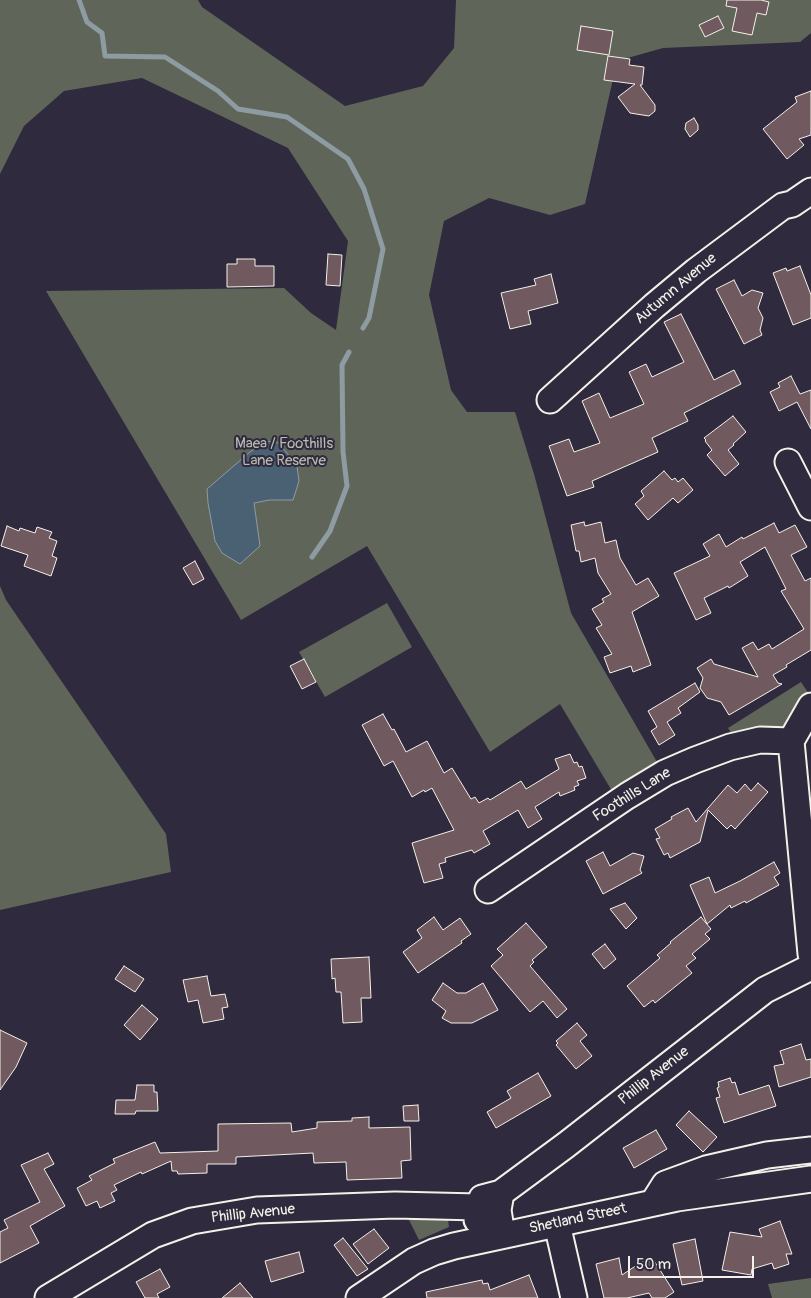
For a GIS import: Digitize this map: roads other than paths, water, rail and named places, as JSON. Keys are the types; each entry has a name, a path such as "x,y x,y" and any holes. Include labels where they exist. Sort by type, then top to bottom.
{"street":[{"name":"Autumn Avenue","path":"550,400 654,306 696,271 783,206 792,204 811,191"},
{"path":"788,462 811,507"},
{"path":"811,706 792,741 811,954"},
{"name":"Foothills Lane","path":"488,890 627,796 665,773 730,747 760,740 792,741"},
{"name":"Phillip Avenue","path":"48,1298 153,1235 192,1221 257,1210 395,1205 478,1207 482,1198 502,1193 765,990 811,967"},
{"path":"654,1203 665,1184 706,1169 767,1155 811,1150"},
{"name":"Shetland Street","path":"359,1298 414,1261 434,1252 475,1240 676,1198 811,1179"},
{"path":"502,1193 498,1210 502,1235"},
{"path":"475,1240 478,1207"},
{"path":"557,1224 574,1298"}],"water":[{"path":"266,441 279,443 297,466 299,481 293,500 269,500 254,503 260,546 240,564 222,553 215,541 207,489 250,452"}],"waterway":[{"path":"79,0 87,22 102,33 105,56 165,57 218,91 238,109 287,117 348,159 364,189 383,249 369,318 363,328"},
{"path":"312,557 330,531 347,486 343,452 342,365 349,352"}],"park label":[{"name":"Maea / Foothills Lane Reserve","path":"284,452"}]}
